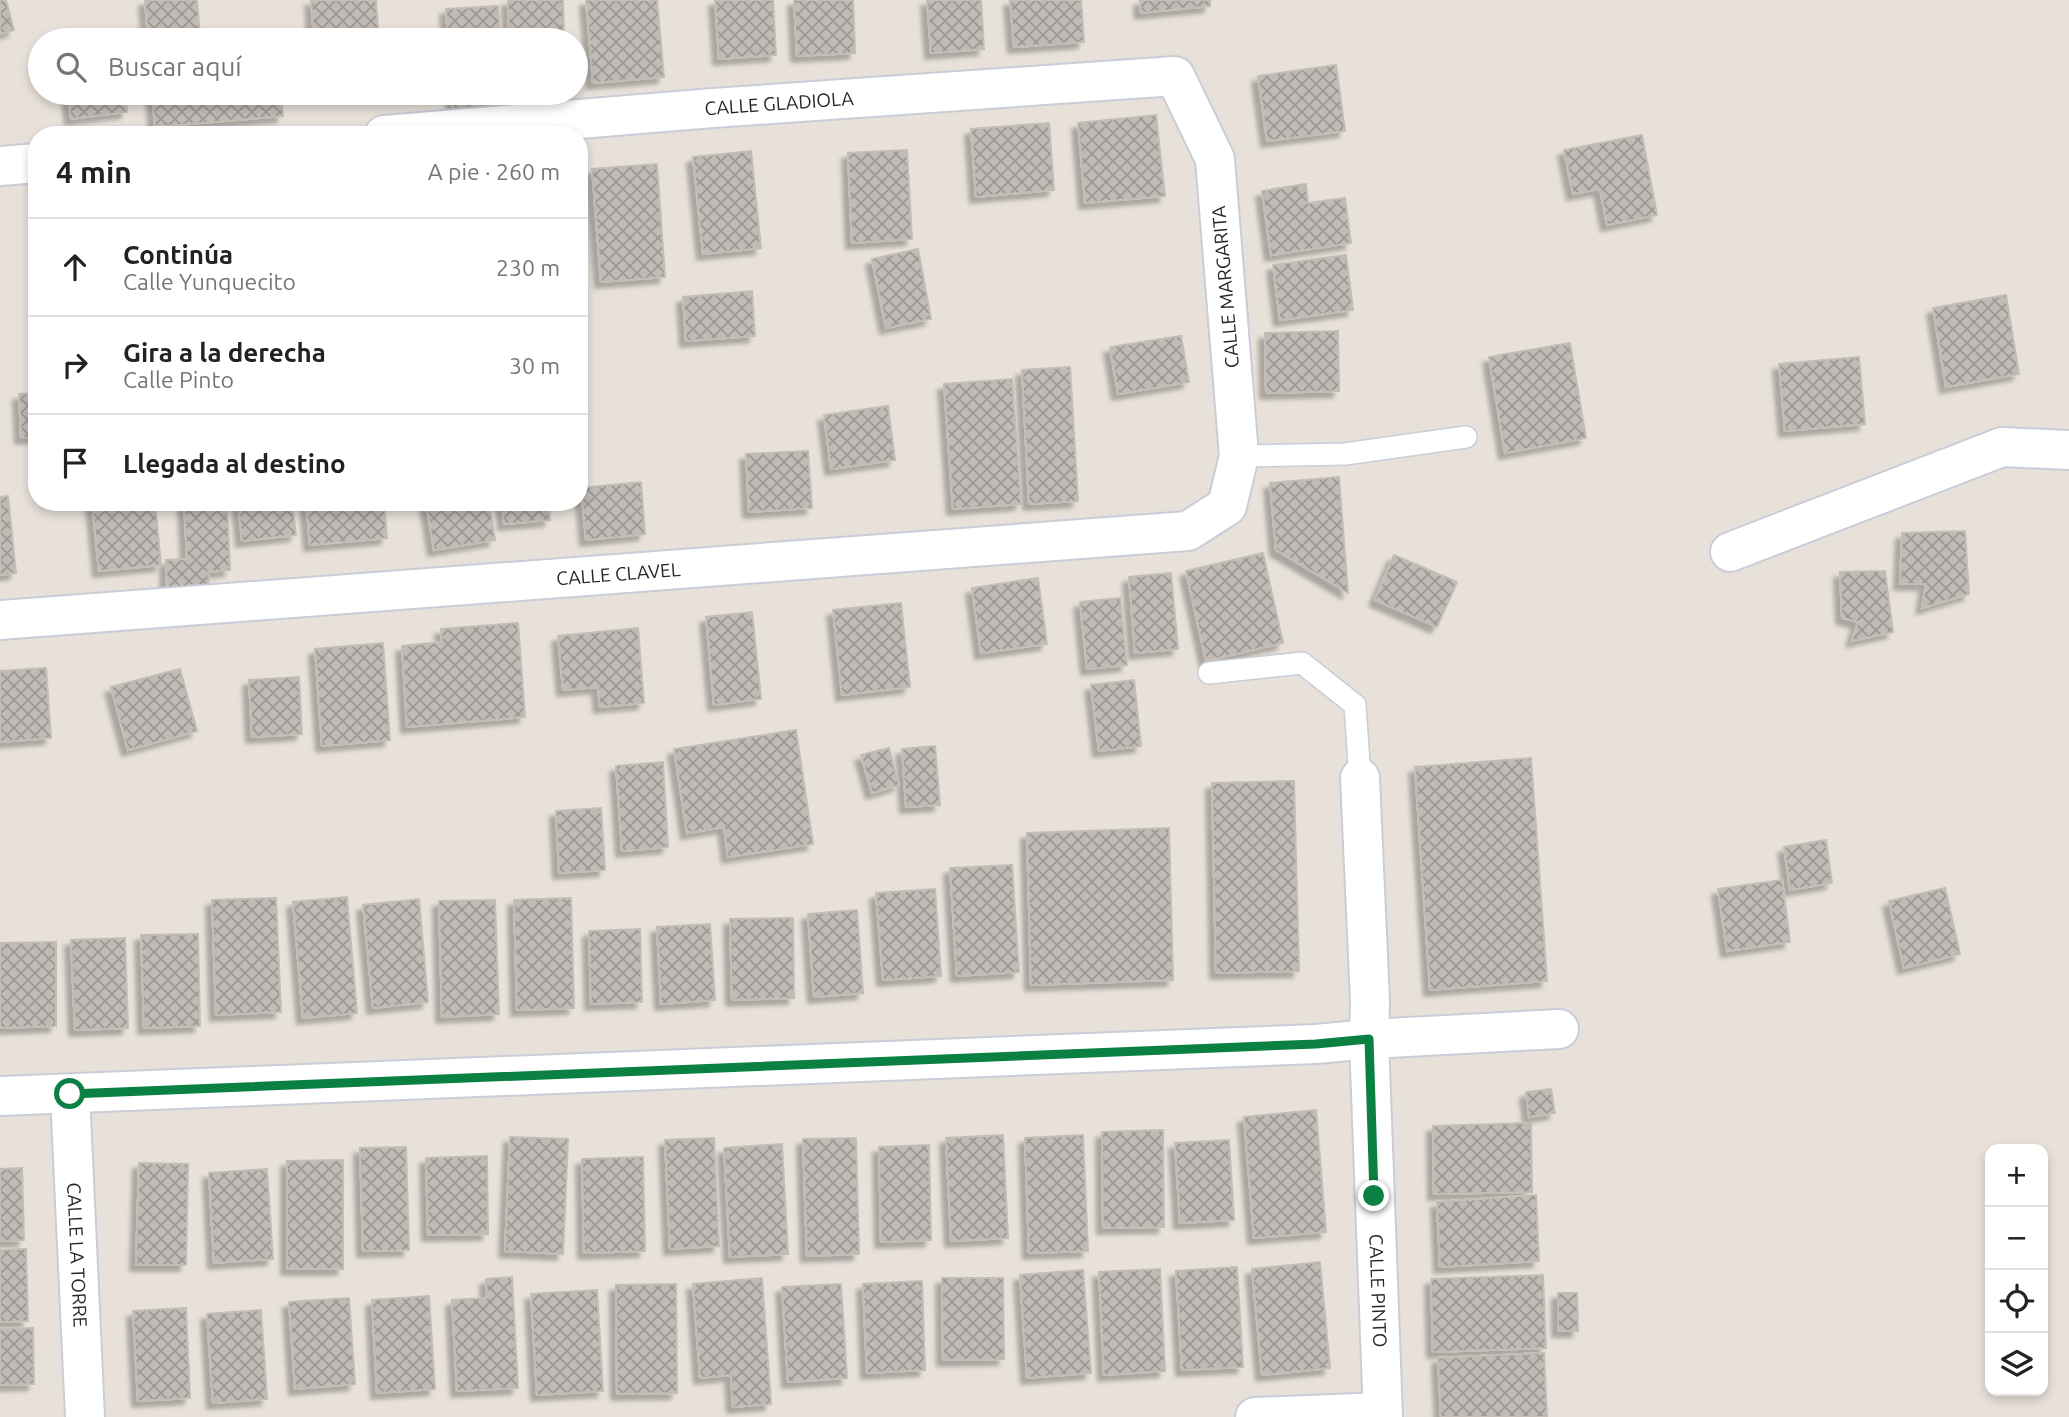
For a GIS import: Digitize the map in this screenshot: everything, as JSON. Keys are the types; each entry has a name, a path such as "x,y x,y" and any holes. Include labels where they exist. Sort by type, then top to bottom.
{"street":[{"name":"CALLE GLADIOLA","path":"494,126 1175,76"},
{"name":"CALLE MARGARITA","path":"1175,76 1215,159 1239,456 1227,506"},
{"path":"0,166 28,164"},
{"path":"1730,552 2002,447 2069,450"},
{"name":"CALLE CLAVEL","path":"0,621 1188,531 1227,506"},
{"name":"CALLE PINTO","path":"1360,778 1370,1001 1381,1038 1383,1414"},
{"path":"0,1096 1316,1044 1559,1029"},
{"name":"CALLE LA TORRE","path":"70,1094 85,1417"},
{"path":"1255,1417 1383,1414"}],"lane":[{"path":"1239,456 1345,454 1466,437"},
{"path":"1209,673 1302,663 1355,705 1360,778"}],"building":[{"path":"0,0 6,0 14,30 0,34"},
{"path":"145,0 197,0 199,28 147,28"},
{"path":"311,0 376,0 378,28 313,28"},
{"path":"508,0 563,0 564,28 509,28"},
{"path":"586,0 657,0 664,77 593,83"},
{"path":"715,0 773,0 776,55 719,59"},
{"path":"794,0 853,0 855,53 797,56"},
{"path":"927,0 981,0 984,49 931,53"},
{"path":"1010,0 1081,0 1084,42 1014,47"},
{"path":"1140,0 1210,0 1210,6 1141,13"},
{"path":"498,6 499,28 447,28 446,9"},
{"path":"1336,65 1345,131 1267,141 1258,76"},
{"path":"69,105 126,105 127,112 71,119"},
{"path":"153,105 282,105 283,116 155,126"},
{"path":"453,105 505,105 453,109"},
{"path":"1156,115 1165,196 1085,203 1078,123"},
{"path":"1049,123 1054,190 976,197 971,129"},
{"path":"1642,135 1657,215 1607,225 1600,189 1573,194 1564,150"},
{"path":"907,150 912,239 852,243 848,153"},
{"path":"751,151 761,248 703,254 693,157"},
{"path":"657,164 665,277 601,282 592,169"},
{"path":"1306,184 1308,203 1345,198 1351,243 1271,255 1262,191"},
{"path":"918,249 931,319 886,328 872,259"},
{"path":"1346,255 1353,310 1280,320 1273,265"},
{"path":"752,291 755,336 686,341 683,297"},
{"path":"2006,295 2019,374 1946,387 1933,308"},
{"path":"1338,331 1339,391 1266,393 1265,333"},
{"path":"1181,336 1189,382 1118,394 1110,347"},
{"path":"1570,343 1586,438 1505,453 1489,357"},
{"path":"1859,357 1865,424 1785,431 1779,364"},
{"path":"1070,367 1078,501 1029,504 1022,370"},
{"path":"1012,379 1021,504 953,509 944,384"},
{"path":"19,394 28,394 28,438 21,438"},
{"path":"888,406 895,460 831,469 824,415"},
{"path":"808,451 812,508 749,512 746,454"},
{"path":"1339,477 1348,593 1276,550 1270,483"},
{"path":"641,482 645,534 586,540 583,511 588,511 588,487"},
{"path":"8,496 16,573 0,575 0,497"},
{"path":"93,511 156,511 161,565 99,571"},
{"path":"184,511 227,511 230,570 208,572 209,587 167,590 166,560 187,559"},
{"path":"239,511 293,511 296,535 242,541"},
{"path":"307,511 385,511 387,538 310,545"},
{"path":"428,511 490,511 495,540 434,550"},
{"path":"503,511 550,511 550,520 504,524"},
{"path":"1965,531 1969,594 1922,608 1926,584 1900,584 1902,533"},
{"path":"1263,553 1283,643 1206,661 1186,571"},
{"path":"1394,555 1457,582 1437,627 1375,600"},
{"path":"1885,571 1893,632 1852,641 1858,622 1842,618 1840,572"},
{"path":"1171,573 1178,649 1135,653 1129,577"},
{"path":"1038,578 1047,644 981,653 972,588"},
{"path":"1120,598 1127,665 1087,669 1080,602"},
{"path":"901,603 910,687 842,695 833,610"},
{"path":"752,612 761,699 714,705 706,617"},
{"path":"518,623 525,717 407,727 402,646 442,642 441,629"},
{"path":"638,628 644,703 600,707 598,687 563,690 558,636"},
{"path":"383,643 390,740 322,746 315,649"},
{"path":"46,668 51,738 0,742 0,671"},
{"path":"180,669 197,731 128,750 111,687"},
{"path":"299,677 302,734 252,737 249,680"},
{"path":"1134,680 1141,746 1099,751 1091,685"},
{"path":"796,730 813,844 728,857 724,827 687,833 674,749"},
{"path":"935,746 940,805 906,807 902,749"},
{"path":"889,748 899,785 872,793 861,755"},
{"path":"1531,758 1547,981 1430,990 1415,767"},
{"path":"663,762 668,847 622,851 616,766"},
{"path":"1294,781 1299,971 1216,973 1212,783"},
{"path":"601,808 605,870 559,873 556,811"},
{"path":"1169,828 1173,980 1031,985 1027,833"},
{"path":"1826,840 1832,883 1790,890 1784,847"},
{"path":"1012,865 1019,972 957,976 950,868"},
{"path":"1782,880 1790,942 1727,951 1718,889"},
{"path":"1945,888 1960,954 1904,968 1889,901"},
{"path":"935,889 941,976 883,980 876,893"},
{"path":"347,897 357,1013 303,1018 293,902"},
{"path":"276,898 281,1012 216,1015 212,900"},
{"path":"571,898 574,1008 517,1010 514,900"},
{"path":"419,899 428,1002 373,1008 363,905"},
{"path":"495,900 499,1014 442,1017 439,901"},
{"path":"857,910 863,993 814,997 808,914"},
{"path":"793,918 794,998 732,1000 730,919"},
{"path":"710,924 715,1000 661,1004 657,927"},
{"path":"640,929 642,1002 591,1004 589,931"},
{"path":"198,934 200,1026 144,1028 141,935"},
{"path":"125,938 128,1028 75,1030 71,940"},
{"path":"56,942 56,1026 0,1028 0,943"},
{"path":"1551,1089 1555,1113 1529,1117 1526,1092"},
{"path":"1316,1110 1326,1232 1254,1238 1244,1117"},
{"path":"1531,1123 1532,1192 1434,1194 1433,1126"},
{"path":"1163,1130 1164,1227 1103,1228 1102,1132"},
{"path":"1003,1135 1008,1238 951,1241 946,1138"},
{"path":"1083,1135 1088,1251 1029,1253 1025,1138"},
{"path":"510,1137 568,1139 563,1254 505,1251"},
{"path":"714,1138 719,1246 670,1249 665,1140"},
{"path":"856,1138 859,1254 807,1256 803,1139"},
{"path":"1229,1140 1234,1220 1180,1223 1175,1143"},
{"path":"782,1144 788,1254 730,1257 724,1148"},
{"path":"929,1145 931,1240 881,1242 879,1147"},
{"path":"406,1147 409,1250 363,1251 360,1148"},
{"path":"487,1156 488,1234 428,1235 426,1158"},
{"path":"643,1157 645,1251 584,1253 582,1159"},
{"path":"343,1160 343,1269 287,1269 287,1161"},
{"path":"139,1163 188,1164 186,1265 136,1265"},
{"path":"22,1168 24,1240 0,1241 0,1169"},
{"path":"267,1169 273,1259 214,1263 209,1173"},
{"path":"1536,1195 1539,1261 1440,1267 1437,1202"},
{"path":"26,1249 28,1321 0,1322 0,1250"},
{"path":"1320,1262 1330,1368 1262,1375 1252,1269"},
{"path":"1237,1267 1243,1367 1182,1370 1176,1271"},
{"path":"1160,1269 1165,1371 1104,1375 1099,1272"},
{"path":"1083,1270 1091,1373 1027,1378 1020,1275"},
{"path":"1543,1275 1546,1348 1433,1352 1431,1279"},
{"path":"512,1277 518,1388 457,1391 452,1300 487,1298 486,1279"},
{"path":"762,1278 771,1404 733,1407 731,1375 700,1378 693,1284"},
{"path":"942,1278 1003,1278 1004,1359 943,1360"},
{"path":"922,1281 925,1370 867,1373 863,1284"},
{"path":"676,1284 677,1393 617,1394 616,1285"},
{"path":"841,1284 847,1378 788,1382 782,1287"},
{"path":"597,1290 603,1391 537,1395 531,1294"},
{"path":"1558,1293 1577,1293 1578,1331 1558,1331"},
{"path":"429,1296 435,1389 377,1393 372,1300"},
{"path":"349,1298 355,1384 295,1389 289,1302"},
{"path":"186,1308 190,1398 138,1401 133,1311"},
{"path":"261,1310 267,1399 213,1403 207,1314"},
{"path":"33,1328 34,1384 0,1385 0,1329"},
{"path":"1544,1353 1547,1417 1441,1417 1438,1358"}],"route":[{"path":"70,1094 1316,1044 1369,1039 1374,1196"}]}
